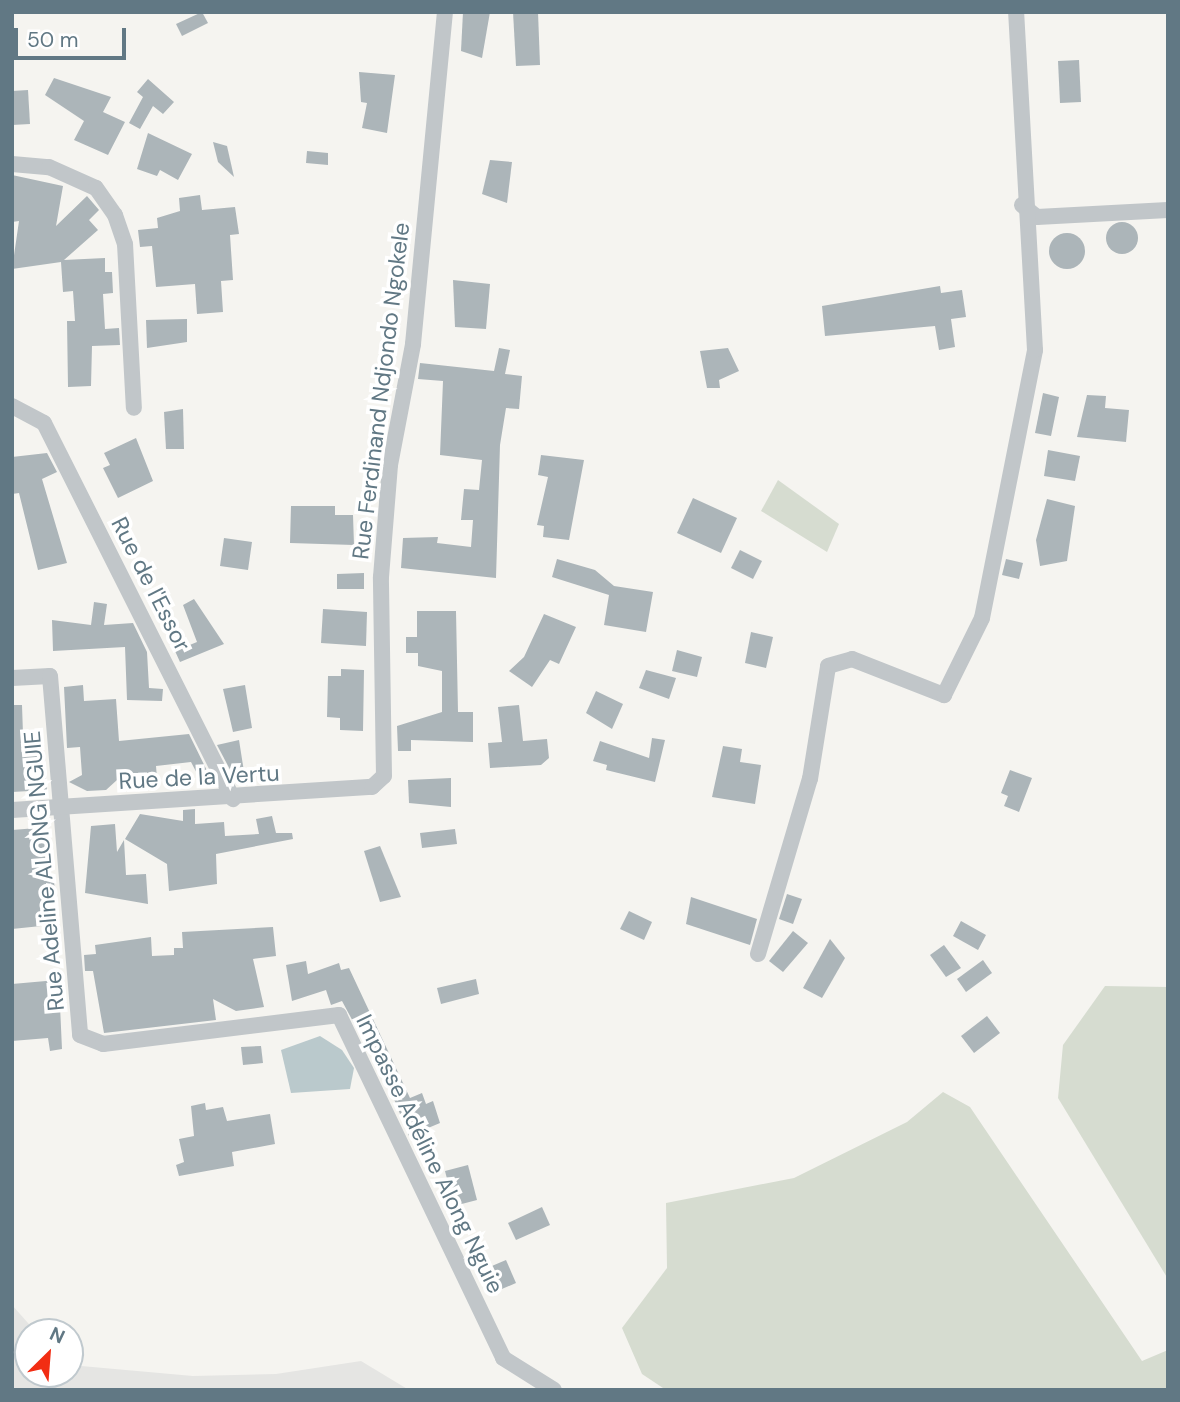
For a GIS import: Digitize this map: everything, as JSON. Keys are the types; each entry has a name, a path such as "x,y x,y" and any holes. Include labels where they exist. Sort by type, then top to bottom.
{"street":[{"name":"Rue Ferdinand Ndjondo Ngokele","path":"384,776 381,577 390,465 413,344 445,12"},
{"path":"758,954 810,779 828,666 852,659 944,695 982,618 1035,350 1023,205 1023,47 1017,12"},
{"path":"12,164 49,167 96,188 115,215 125,244 134,408"},
{"path":"1023,205 1037,217 1168,210"},
{"name":"Rue de l'Essor","path":"12,406 44,424 233,799"},
{"name":"Rue Adeline ALONG NGUIE","path":"12,678 50,676 64,806 80,1035 103,1044"},
{"name":"Rue de la Vertu","path":"12,810 233,799 372,787 384,776"},
{"name":"Impasse Adéline Along Nguie","path":"103,1044 339,1015 503,1358 555,1390"}],"shaded area":[{"path":"778,480 839,524 827,552 761,511"},
{"path":"1105,986 1168,987 1168,1279 1058,1098 1063,1045"},
{"path":"320,1036 342,1050 354,1068 350,1089 291,1093 281,1050"},
{"path":"943,1092 970,1107 1142,1361 1168,1350 1168,1390 666,1390 642,1374 622,1328 667,1268 666,1203 794,1178 907,1122"},
{"path":"12,1305 24,1318 14,1318 14,1388 84,1388 84,1366 193,1376 276,1374 361,1361 409,1390 12,1390"}],"building":[{"path":"202,12 208,23 182,36 176,24"},
{"path":"463,12 490,12 482,58 461,51"},
{"path":"513,12 538,12 540,65 516,66"},
{"path":"1079,60 1081,102 1060,103 1058,61"},
{"path":"359,72 395,75 387,133 362,128 367,103 361,102"},
{"path":"54,78 111,97 103,112 125,122 108,155 74,140 84,121 45,95"},
{"path":"148,79 174,102 163,114 153,106 140,129 129,123 143,97 137,92"},
{"path":"28,90 30,124 12,125 12,91"},
{"path":"148,133 192,154 178,180 160,170 157,176 137,169"},
{"path":"213,142 227,146 234,177 218,162"},
{"path":"307,151 328,153 328,165 306,163"},
{"path":"490,160 512,162 507,203 482,194"},
{"path":"12,175 63,186 56,226 87,196 99,210 89,220 98,230 64,260 105,258 105,272 112,272 113,293 103,294 105,329 119,328 120,345 92,346 91,386 68,387 67,321 75,321 73,291 63,292 61,262 12,269 19,221 12,222"},
{"path":"200,195 202,210 235,207 239,234 230,235 233,280 221,281 223,312 197,314 195,284 156,287 152,246 140,247 138,230 158,228 157,218 180,211 179,198"},
{"path":"1122,222 1134,226 1138,238 1134,250 1122,254 1110,250 1106,238 1110,226"},
{"path":"1067,233 1080,238 1085,251 1080,264 1067,269 1054,264 1049,251 1054,238"},
{"path":"453,280 490,284 486,329 455,327"},
{"path":"940,286 941,293 962,290 966,317 951,319 955,347 939,350 935,326 825,336 822,306"},
{"path":"187,319 187,342 147,348 146,320"},
{"path":"499,348 510,350 505,374 522,376 519,409 506,408 500,445 496,578 401,568 403,538 438,537 437,543 471,547 473,520 461,520 464,489 479,490 482,460 440,455 443,381 418,379 420,363 494,371"},
{"path":"728,348 739,371 719,380 720,388 707,388 700,351"},
{"path":"1043,393 1059,397 1051,436 1035,433"},
{"path":"1087,395 1106,396 1105,408 1129,410 1126,442 1077,437"},
{"path":"183,409 184,449 166,449 164,412"},
{"path":"136,438 153,481 118,498 103,468 110,465 104,453"},
{"path":"1048,450 1080,456 1075,481 1044,476"},
{"path":"47,453 57,472 42,479 67,563 38,570 19,493 12,494 12,457"},
{"path":"541,455 584,460 569,540 543,537 544,526 537,525 548,477 538,475"},
{"path":"693,498 737,518 721,553 677,533"},
{"path":"1047,499 1075,506 1067,561 1040,566 1036,540"},
{"path":"291,506 335,506 335,515 353,515 354,545 290,543"},
{"path":"224,538 252,542 248,570 220,566"},
{"path":"740,550 762,561 753,579 731,568"},
{"path":"557,559 595,570 614,586 653,592 646,632 604,625 609,595 552,577"},
{"path":"1006,559 1023,563 1019,579 1002,575"},
{"path":"364,573 364,589 337,589 337,574"},
{"path":"194,599 224,644 180,662 175,651 197,642 183,605"},
{"path":"94,602 107,604 104,625 133,623 147,652 149,688 163,689 162,701 127,700 125,647 53,651 52,620 91,625"},
{"path":"323,609 367,612 366,646 321,643"},
{"path":"417,611 456,611 458,712 473,712 473,742 411,740 411,751 398,751 397,726 442,712 442,671 418,666 418,653 406,653 406,637 417,637"},
{"path":"544,614 576,627 559,664 550,660 532,687 509,671 524,657"},
{"path":"751,632 773,637 766,668 745,663"},
{"path":"677,650 702,657 697,677 672,671"},
{"path":"341,669 364,670 363,731 340,730 340,718 327,717 328,676 341,676"},
{"path":"646,670 676,678 669,699 639,688"},
{"path":"83,685 84,701 116,699 119,741 189,734 214,785 203,785 191,762 156,766 157,778 117,780 106,790 87,791 69,782 82,775 80,747 67,748 64,687"},
{"path":"245,685 252,728 233,732 223,689"},
{"path":"596,691 623,704 612,729 586,713"},
{"path":"12,705 22,705 23,734 40,732 47,790 12,792"},
{"path":"519,705 523,741 547,739 549,758 541,765 490,768 488,743 502,742 498,707"},
{"path":"652,738 665,740 655,782 606,770 607,765 593,761 600,741 649,758"},
{"path":"239,740 245,778 235,779 217,745"},
{"path":"723,746 742,749 740,762 761,765 755,804 712,797"},
{"path":"1010,770 1032,778 1019,812 1004,806 1008,796 1001,793"},
{"path":"451,778 451,807 409,803 408,780"},
{"path":"195,809 195,824 224,822 225,836 259,834 256,819 272,816 276,833 292,833 293,839 216,854 217,884 169,891 167,864 125,839 140,814 183,821 183,810"},
{"path":"115,824 117,852 124,840 126,875 146,874 148,904 85,893 91,826"},
{"path":"37,828 39,840 46,840 44,881 54,880 55,894 48,895 50,910 40,911 41,926 12,929 12,830"},
{"path":"455,829 457,844 422,848 420,833"},
{"path":"380,846 401,897 380,902 364,851"},
{"path":"787,894 802,899 793,924 779,919"},
{"path":"691,897 757,919 750,945 686,924"},
{"path":"629,911 652,922 644,940 620,929"},
{"path":"961,921 986,935 978,950 953,936"},
{"path":"273,927 276,956 253,959 264,1007 236,1011 213,999 216,1020 104,1033 93,971 85,971 84,955 96,954 95,945 151,937 152,956 174,955 174,948 183,948 182,932"},
{"path":"793,931 808,943 783,972 769,961"},
{"path":"830,939 845,958 822,998 803,988"},
{"path":"944,945 961,968 946,977 930,955"},
{"path":"983,960 992,973 966,992 957,979"},
{"path":"306,961 308,974 339,963 341,970 349,968 410,1098 422,1093 426,1104 433,1101 440,1123 409,1136 370,1040 364,1042 342,1001 331,1005 326,990 292,1001 286,965"},
{"path":"476,979 479,994 441,1004 437,988"},
{"path":"46,981 59,984 62,1049 50,1051 48,1038 12,1041 12,984"},
{"path":"987,1016 1000,1033 974,1053 961,1036"},
{"path":"261,1046 263,1063 243,1065 241,1047"},
{"path":"205,1103 206,1110 223,1107 227,1121 270,1114 275,1144 232,1152 234,1166 179,1176 176,1165 184,1162 179,1139 194,1136 191,1106"},
{"path":"468,1165 477,1200 454,1206 445,1171"},
{"path":"542,1207 550,1225 516,1240 508,1223"},
{"path":"506,1260 516,1283 490,1294 480,1271"}]}
